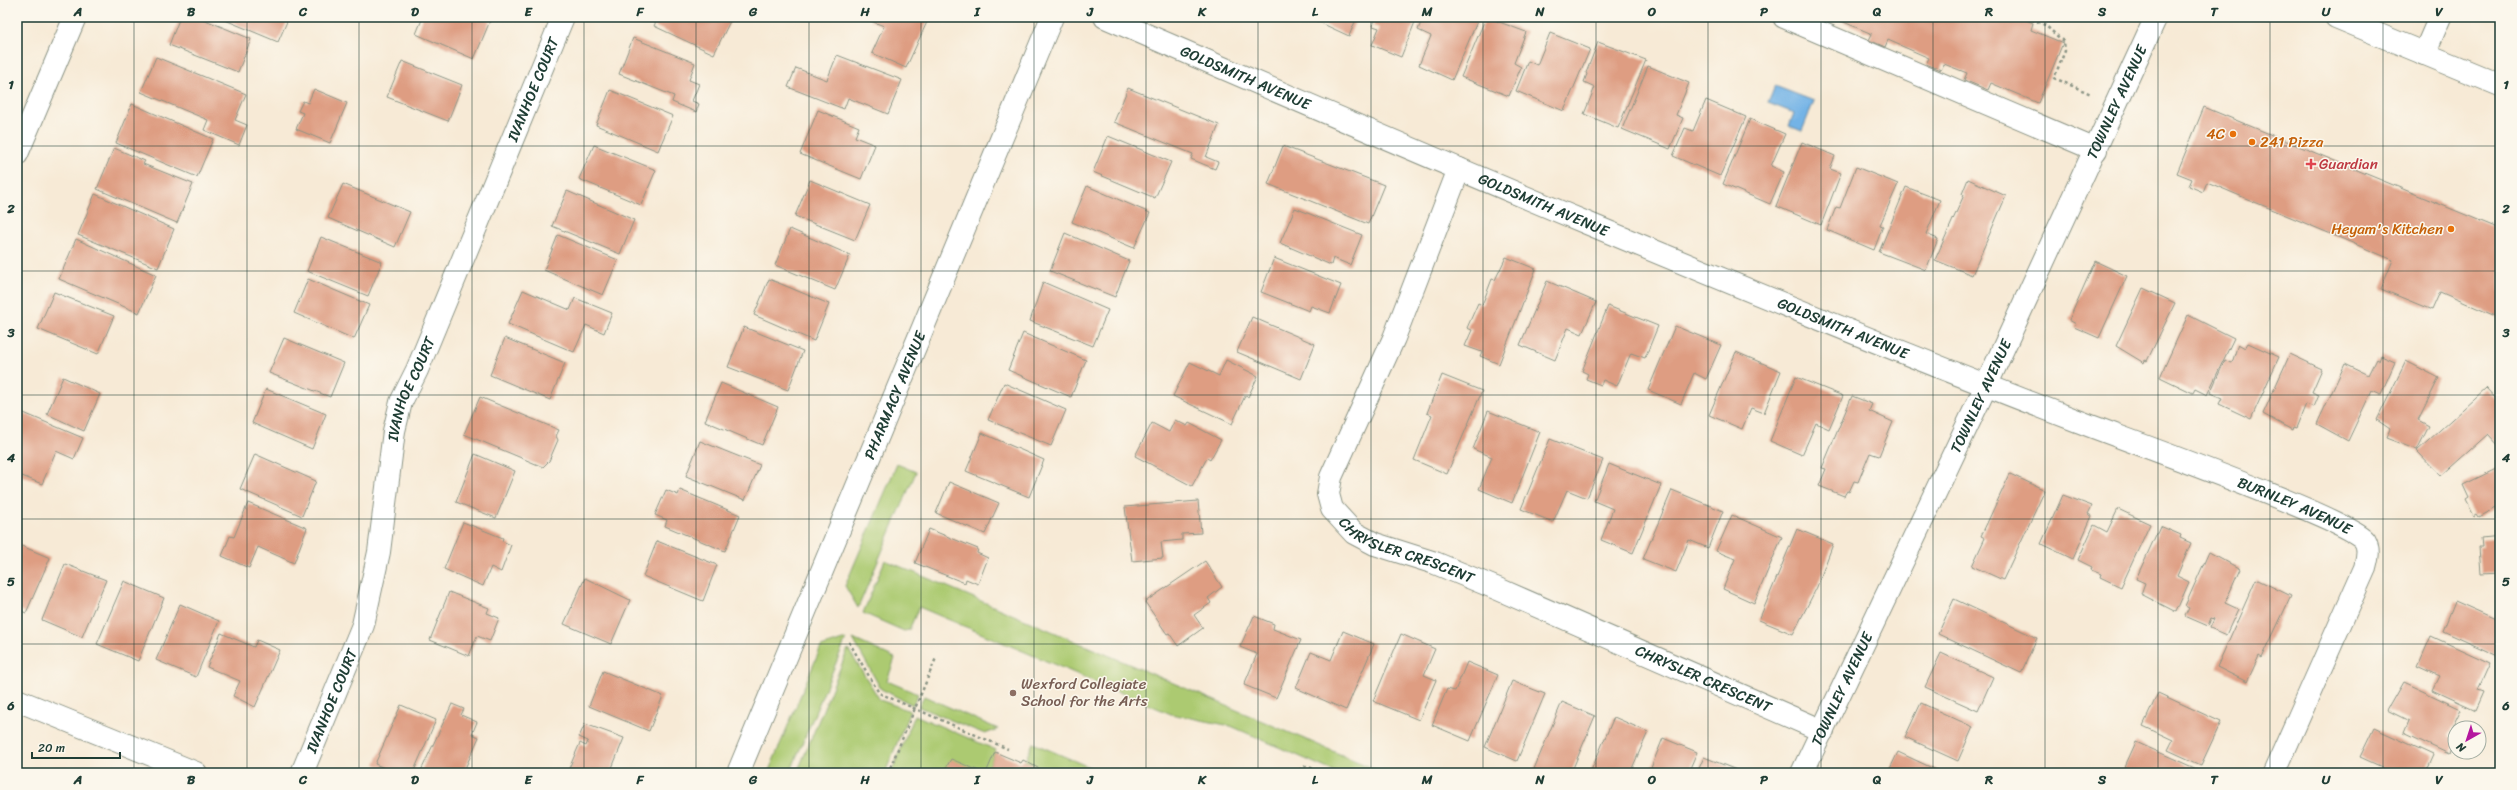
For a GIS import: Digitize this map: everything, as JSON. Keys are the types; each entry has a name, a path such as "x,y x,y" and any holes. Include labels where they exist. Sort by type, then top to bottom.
{"street":[{"path":"17,154 75,17"},
{"name":"IVANHOE COURT","path":"302,773 363,625 379,552 394,431 400,402 417,370 563,17"},
{"name":"PHARMACY AVENUE","path":"738,773 1052,17"},
{"name":"GOLDSMITH AVENUE","path":"1105,17 1460,169 1986,386"},
{"path":"1784,17 2096,150"},
{"name":"TOWNLEY AVENUE","path":"1802,773 1986,386 2156,17"},
{"path":"2336,17 2500,85"},
{"path":"2424,54 2440,17"},
{"name":"CHRYSLER CRESCENT","path":"1460,169 1394,338 1330,477 1328,494 1332,509 1354,533 1375,544 1435,563 1498,589 1823,730"},
{"name":"BURNLEY AVENUE","path":"1986,386 2296,506 2356,533 2364,540 2368,552 2365,568 2274,773"},
{"path":"17,700 196,773"}],"path":[{"path":"2026,17 2045,25 2064,42 2064,51 2054,78 2090,94"},
{"path":"849,642 879,693 914,710 1008,749"},
{"path":"888,773 936,658"},
{"path":"1294,773 1306,766 1324,773"}],"green space":[{"path":"897,464 916,472 858,608 845,586"},
{"path":"885,560 1384,773 1337,773 1231,726 1171,714 919,607 909,630 904,631 863,613"},
{"path":"846,639 790,773 768,773 821,647"},
{"path":"853,639 895,658 887,681 918,694 913,705 881,689"},
{"path":"848,649 880,700 910,711 885,773 797,773"},
{"path":"924,696 998,729 985,734 919,707"},
{"path":"915,715 996,750 986,773 944,769 943,773 891,773"},
{"path":"1033,743 1103,773 1047,773 1025,761"}],"water":[{"path":"1775,86 1814,101 1802,131 1789,126 1794,113 1768,103"}],"building":[{"path":"180,17 198,17 251,39 238,72 169,45"},
{"path":"218,17 289,17 278,42"},
{"path":"423,17 481,17 490,21 474,59 416,34"},
{"path":"658,17 732,17 714,54 654,26"},
{"path":"873,17 916,17 927,22 906,68 872,53 884,26 871,21"},
{"path":"1308,17 1357,17 1349,36"},
{"path":"1376,17 1417,17 1401,57 1372,45 1379,28 1373,26"},
{"path":"1423,17 1479,17 1452,80 1419,65 1431,36 1418,30"},
{"path":"1486,17 1526,32 1514,63 1521,67 1509,96 1461,77"},
{"path":"1832,17 2019,17 2033,23 2031,30 2063,43 2038,103 1991,83 1988,90 1964,80 1967,73 1944,64 1941,70 1926,64 1929,58 1888,40 1885,47 1869,40 1872,34"},
{"path":"1550,33 1590,49 1564,111 1516,91 1528,61 1537,65"},
{"path":"633,38 695,63 689,80 699,84 692,101 699,104 696,112 672,102 674,96 619,74"},
{"path":"1598,42 1646,60 1618,128 1584,114 1595,87 1584,82"},
{"path":"837,55 902,80 888,114 848,98 844,109 788,87 796,68 827,80"},
{"path":"156,57 246,94 235,120 247,125 239,145 204,130 208,120 141,92"},
{"path":"402,61 462,85 448,121 387,97"},
{"path":"1648,66 1689,83 1676,115 1683,118 1670,149 1622,129"},
{"path":"1128,88 1219,125 1206,157 1218,162 1215,169 1191,159 1193,154 1114,122"},
{"path":"314,89 347,103 330,143 296,129 303,113 298,111 303,101 308,103"},
{"path":"610,90 673,116 658,151 596,125"},
{"path":"1706,100 1746,117 1720,176 1673,156 1685,128 1693,131"},
{"path":"132,104 213,139 197,177 116,143"},
{"path":"2204,107 2500,229 2500,318 2440,292 2432,310 2381,289 2393,260 2207,182 2203,192 2189,186 2192,179 2177,173"},
{"path":"818,110 859,127 855,137 875,145 861,179 800,154"},
{"path":"1750,119 1785,134 1771,166 1784,172 1770,204 1723,184"},
{"path":"1108,136 1171,162 1155,198 1093,172"},
{"path":"1802,142 1835,156 1830,169 1841,173 1821,225 1776,206"},
{"path":"594,145 656,170 641,205 579,179"},
{"path":"1283,146 1384,185 1368,224 1268,184"},
{"path":"114,148 145,161 143,164 193,184 177,223 97,189"},
{"path":"1856,167 1898,184 1880,225 1883,226 1874,250 1827,230 1836,207 1840,208"},
{"path":"1968,179 2006,196 1972,275 1935,260 1964,195 1962,194"},
{"path":"810,180 870,205 855,240 795,216"},
{"path":"343,184 410,212 395,247 328,218"},
{"path":"1087,186 1150,213 1134,248 1072,222"},
{"path":"1906,187 1940,200 1926,234 1938,239 1926,270 1879,252"},
{"path":"567,191 634,220 620,254 552,226"},
{"path":"95,194 174,229 158,268 78,235"},
{"path":"1295,208 1362,235 1350,265 1333,258 1331,265 1280,243"},
{"path":"790,229 850,255 835,290 775,265"},
{"path":"1065,233 1129,261 1115,297 1050,271"},
{"path":"558,235 618,260 603,295 544,270"},
{"path":"321,237 382,262 368,296 307,271"},
{"path":"76,239 156,275 139,313 59,279"},
{"path":"1506,257 1536,269 1499,364 1480,356 1482,352 1465,346 1472,330 1467,328 1478,303 1482,305 1492,279 1495,280"},
{"path":"1274,258 1341,285 1330,313 1311,306 1309,311 1261,292"},
{"path":"2095,261 2127,276 2099,338 2074,327 2076,324 2069,320"},
{"path":"308,279 369,305 354,339 294,313"},
{"path":"769,279 829,304 814,341 754,315"},
{"path":"1547,281 1596,302 1582,334 1568,328 1555,360 1520,345"},
{"path":"1043,282 1108,310 1093,346 1030,321"},
{"path":"2143,288 2175,303 2147,361 2145,360 2144,363 2116,346"},
{"path":"523,290 570,310 575,298 612,313 604,333 586,325 574,352 508,324"},
{"path":"54,292 114,316 98,354 38,329"},
{"path":"1608,306 1658,326 1645,358 1631,353 1617,386 1603,380 1601,385 1586,379 1588,374 1582,371"},
{"path":"2188,315 2234,338 2207,395 2195,389 2193,393 2160,377"},
{"path":"1252,317 1315,344 1301,379 1237,352"},
{"path":"1675,326 1721,345 1706,379 1694,373 1681,404 1648,390"},
{"path":"744,327 803,351 788,390 728,367"},
{"path":"1023,333 1086,360 1071,397 1008,370"},
{"path":"284,338 344,363 330,397 269,373"},
{"path":"505,338 565,363 550,400 490,375"},
{"path":"2248,343 2279,357 2251,419 2219,404 2222,398 2210,393 2225,360 2232,363 2238,344 2245,348"},
{"path":"1736,352 1781,371 1764,413 1751,408 1742,429 1709,415"},
{"path":"2290,354 2322,369 2312,392 2319,395 2314,407 2306,404 2296,428 2293,427 2292,430 2263,414"},
{"path":"2381,356 2395,362 2381,394 2372,390 2348,441 2317,424 2345,364 2368,375 2376,359 2379,361"},
{"path":"1226,360 1258,376 1248,397 1245,396 1232,424 1173,396 1190,362 1219,376"},
{"path":"2406,361 2439,378 2418,420 2429,426 2417,450 2386,438 2390,429 2377,420"},
{"path":"1442,375 1482,391 1447,474 1414,460 1432,415 1427,413"},
{"path":"63,377 100,394 84,431 47,414"},
{"path":"1796,377 1843,396 1829,429 1816,423 1802,455 1770,441"},
{"path":"721,383 778,407 762,445 705,421"},
{"path":"1004,383 1066,410 1051,446 988,420"},
{"path":"2486,388 2500,403 2500,447 2488,434 2441,476 2417,451"},
{"path":"266,389 326,414 312,449 252,423"},
{"path":"1852,396 1872,404 1869,411 1893,422 1879,456 1870,453 1858,482 1854,481 1849,492 1847,491 1844,496 1819,486 1826,469 1822,468"},
{"path":"480,397 559,430 556,436 558,440 549,461 543,467 464,434"},
{"path":"19,411 83,438 74,459 56,451 42,484 17,474"},
{"path":"1488,411 1540,432 1512,503 1479,489 1492,457 1473,449"},
{"path":"1175,420 1187,426 1189,423 1221,440 1210,460 1207,458 1192,486 1135,456 1152,423 1169,432"},
{"path":"982,433 1044,460 1029,497 966,471"},
{"path":"1550,439 1603,460 1587,498 1567,490 1553,522 1521,509"},
{"path":"700,441 760,465 745,500 686,476"},
{"path":"255,454 316,481 302,516 240,489"},
{"path":"475,454 515,471 496,518 456,502"},
{"path":"1609,464 1661,485 1633,553 1601,540 1613,509 1594,501"},
{"path":"2500,467 2500,506 2479,517 2477,514 2474,516 2466,500 2469,498 2463,485"},
{"path":"2010,474 2045,490 2003,580 1972,566 1985,538 1981,536"},
{"path":"949,482 999,503 985,534 936,513"},
{"path":"666,490 678,495 680,490 740,515 725,551 665,526 667,520 655,515"},
{"path":"1672,490 1723,511 1708,548 1689,540 1676,572 1643,559"},
{"path":"2063,495 2092,506 2088,514 2092,516 2073,559 2041,544"},
{"path":"1198,501 1201,533 1182,534 1182,540 1161,542 1163,558 1132,561 1125,507"},
{"path":"248,503 307,528 294,563 258,547 249,568 222,556 230,536 234,537"},
{"path":"2118,509 2150,524 2121,587 2100,577 2101,574 2091,570 2092,567 2078,560 2094,525 2107,532"},
{"path":"1732,515 1782,537 1754,603 1723,589 1735,559 1716,551"},
{"path":"463,522 503,538 502,541 511,545 501,572 491,567 483,586 444,569"},
{"path":"2160,526 2181,535 2180,538 2191,543 2177,576 2189,582 2176,612 2141,594 2145,583 2136,579"},
{"path":"929,529 978,549 977,553 988,558 978,584 966,579 965,583 915,563"},
{"path":"1797,529 1833,544 1817,587 1793,634 1759,620"},
{"path":"2500,537 2500,573 2481,574 2479,547 2482,547 2481,539"},
{"path":"657,541 717,565 703,601 643,576"},
{"path":"17,544 50,558 26,613 17,609"},
{"path":"2209,552 2240,569 2225,603 2238,609 2226,635 2210,628 2214,619 2211,618 2208,626 2185,616 2189,608 2185,606"},
{"path":"1205,561 1222,587 1208,598 1211,603 1194,615 1203,628 1178,646 1169,633 1167,634 1145,602"},
{"path":"65,564 106,580 82,637 42,620"},
{"path":"585,578 630,600 611,644 564,624"},
{"path":"2256,579 2291,596 2262,658 2259,656 2247,682 2217,667"},
{"path":"124,581 164,598 138,661 97,644"},
{"path":"449,592 489,608 487,613 499,618 490,641 477,636 469,656 430,640"},
{"path":"1954,599 2037,638 2021,673 1938,634"},
{"path":"2455,601 2500,621 2500,657 2443,631"},
{"path":"180,604 219,621 196,677 156,660"},
{"path":"1254,616 1274,624 1273,629 1301,640 1276,698 1244,685 1257,654 1240,647"},
{"path":"1343,631 1374,644 1346,710 1296,688 1311,652 1331,660"},
{"path":"221,633 254,647 257,640 280,650 255,707 233,696 240,681 207,667"},
{"path":"1401,634 1435,649 1424,675 1436,680 1419,720 1373,701"},
{"path":"2431,636 2490,663 2478,690 2484,692 2476,710 2433,690 2440,676 2418,666"},
{"path":"1941,653 1993,677 1978,711 1925,687"},
{"path":"1467,662 1498,675 1470,741 1432,725 1447,689 1455,691"},
{"path":"603,671 663,696 649,731 589,706"},
{"path":"1512,681 1545,694 1517,761 1485,747"},
{"path":"2403,682 2461,709 2456,720 2447,720 2447,753 2404,733 2409,721 2387,710"},
{"path":"2158,693 2221,722 2201,765 2168,750 2173,740 2143,726"},
{"path":"1562,702 1595,716 1571,773 1544,773 1534,769"},
{"path":"1921,703 1973,727 1958,761 1905,737"},
{"path":"452,704 464,709 461,715 477,722 472,734 479,737 463,773 420,773"},
{"path":"401,705 436,720 413,773 396,773 375,764"},
{"path":"1614,717 1648,732 1630,773 1590,773"},
{"path":"585,724 624,738 610,773 567,773 580,743 586,746 588,741 579,737"},
{"path":"2374,728 2433,755 2425,773 2379,773 2382,767 2360,757"},
{"path":"1663,738 1697,752 1688,773 1649,773"},
{"path":"2136,742 2199,770 2198,773 2122,773"},
{"path":"995,752 1021,763 1023,760 1047,773 986,773"},
{"path":"1898,752 1943,773 1888,773"},
{"path":"1704,757 1739,771 1738,773 1697,773"},
{"path":"951,759 984,773 943,773"}],"place":[{"name":"4C","path":"2233,134"},
{"name":"241 Pizza","path":"2252,142"},
{"name":"Guardian","path":"2311,164"},
{"name":"Heyam's Kitchen","path":"2451,229"},
{"name":"Wexford Collegiate School for the Arts","path":"1013,693"}]}
